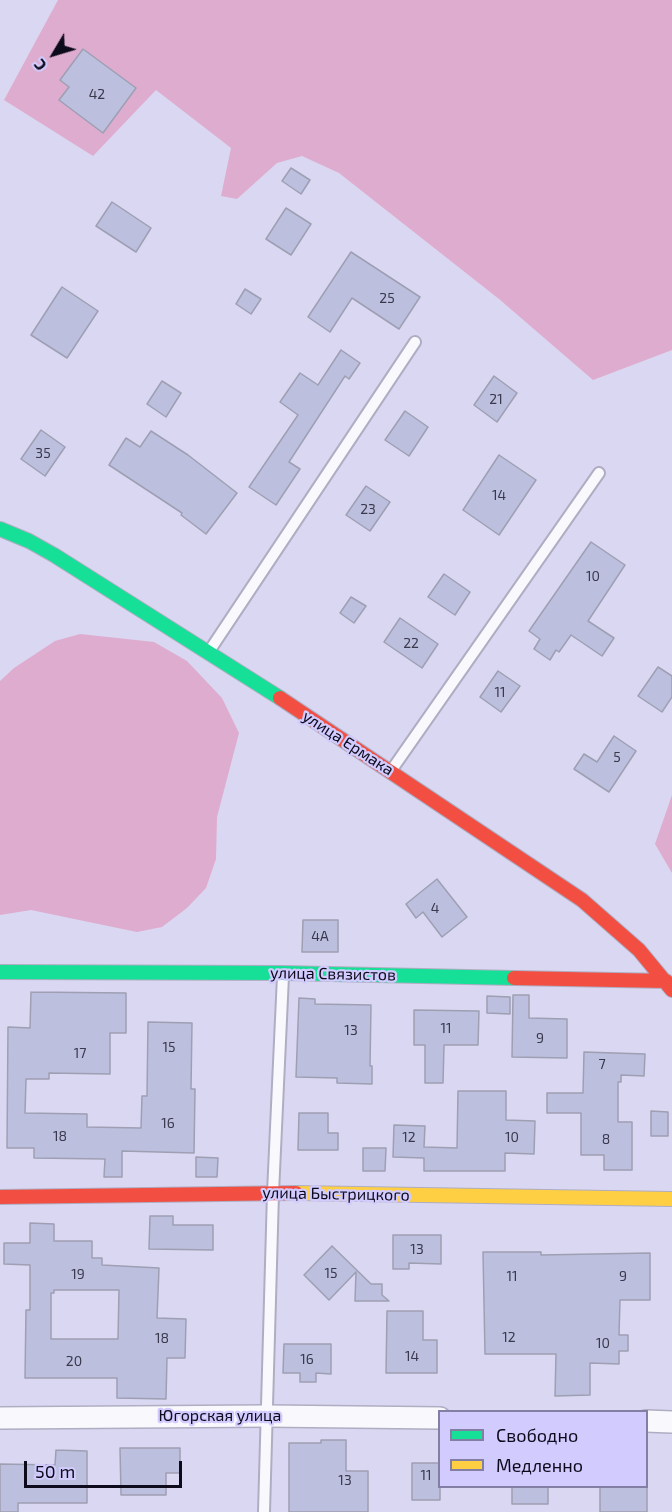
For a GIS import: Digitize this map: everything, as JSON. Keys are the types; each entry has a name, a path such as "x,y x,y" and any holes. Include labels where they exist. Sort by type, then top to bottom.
{"street":[{"name":"улица Ермака","path":"0,529 54,555 209,652 582,900 639,950 669,986"},
{"name":"улица Связистов","path":"0,972 283,974 669,986"},
{"name":"улица Быстрицкого","path":"0,1197 273,1193 672,1199"},
{"name":"Югорская улица","path":"0,1418 267,1416 438,1418"},
{"path":"648,1421 672,1422"}],"lane":[{"path":"209,652 415,342"},
{"path":"391,771 599,473"},
{"path":"264,1512 273,1193 283,974"}],"shaded area":[{"path":"58,0 672,0 672,350 593,380 499,299 339,173 302,156 277,163 237,199 221,196 231,148 156,90 93,156 4,100"},
{"path":"80,634 154,642 187,661 222,698 239,733 217,817 216,859 206,888 187,908 162,927 137,932 31,910 0,915 0,681 14,668 55,641"},
{"path":"672,795 672,873 655,844"}],"building":[{"path":"83,49 136,88 103,133 59,100 69,87 60,80"},
{"path":"291,168 310,180 301,194 282,181"},
{"path":"112,202 151,228 136,252 96,226"},
{"path":"286,208 311,224 291,255 266,239"},
{"path":"351,252 420,297 399,329 352,298 330,332 308,317"},
{"path":"62,287 98,311 67,358 31,335"},
{"path":"245,289 261,299 251,314 236,304"},
{"path":"341,350 360,363 349,379 345,376 289,462 300,469 276,505 249,487 298,415 280,402 300,373 318,385"},
{"path":"494,376 517,393 497,422 474,405"},
{"path":"162,381 181,393 166,417 147,404"},
{"path":"405,411 428,427 409,456 385,440"},
{"path":"41,430 65,447 45,476 21,459"},
{"path":"151,431 188,455 237,493 206,534 181,515 182,513 109,465 126,438 140,447"},
{"path":"499,455 536,480 499,535 463,510"},
{"path":"366,486 390,502 370,531 346,515"},
{"path":"591,542 625,565 588,621 614,638 602,656 571,635 559,652 556,650 550,660 534,649 540,639 529,631"},
{"path":"444,574 470,592 455,615 428,597"},
{"path":"351,597 366,606 354,623 340,613"},
{"path":"400,618 438,644 422,668 384,642"},
{"path":"658,667 672,676 672,697 662,712 638,696"},
{"path":"498,671 520,686 501,712 480,697"},
{"path":"614,736 636,751 609,792 574,769 584,754 597,762"},
{"path":"437,879 467,917 442,937 423,912 416,918 406,904"},
{"path":"303,920 338,920 338,952 302,952"},
{"path":"31,992 126,993 126,1033 110,1033 110,1074 49,1073 49,1079 26,1079 25,1113 87,1114 87,1127 141,1128 142,1096 147,1096 148,1022 192,1023 191,1089 195,1089 194,1153 122,1151 122,1177 104,1177 105,1159 34,1158 34,1148 7,1148 8,1027 30,1028"},
{"path":"513,995 529,995 529,1018 567,1019 567,1058 512,1057"},
{"path":"487,996 510,997 510,1014 487,1013"},
{"path":"299,998 315,999 315,1004 371,1005 372,1084 337,1083 337,1078 296,1077"},
{"path":"414,1010 479,1011 478,1045 444,1045 443,1083 425,1083 425,1045 414,1045"},
{"path":"584,1052 645,1054 644,1076 621,1075 621,1082 618,1082 618,1122 632,1122 632,1170 604,1170 604,1155 581,1155 581,1113 547,1113 547,1093 583,1093"},
{"path":"458,1091 506,1091 506,1120 535,1121 534,1154 505,1153 505,1171 424,1171 424,1158 393,1157 394,1125 425,1126 424,1147 457,1148"},
{"path":"651,1111 668,1112 668,1136 651,1136"},
{"path":"299,1113 328,1113 328,1133 338,1133 338,1150 298,1150"},
{"path":"363,1148 386,1148 385,1171 363,1171"},
{"path":"196,1157 218,1158 217,1177 196,1177"},
{"path":"150,1216 173,1216 173,1225 213,1225 213,1250 149,1249"},
{"path":"30,1223 54,1224 54,1241 92,1241 92,1258 102,1258 102,1265 159,1268 157,1318 186,1319 185,1358 167,1358 166,1399 117,1398 117,1378 25,1378 26,1310 30,1310 30,1265 4,1264 4,1243 30,1243","holes":["54,1290 119,1290 118,1339 51,1339 51,1293 54,1293"]},
{"path":"393,1235 441,1235 441,1264 409,1263 409,1269 393,1269"},
{"path":"332,1246 371,1284 382,1284 382,1295 389,1301 355,1301 356,1272 329,1300 304,1275"},
{"path":"483,1252 541,1252 541,1255 650,1253 650,1300 620,1300 619,1335 628,1335 628,1351 619,1351 619,1364 590,1363 590,1395 555,1396 556,1354 485,1354"},
{"path":"387,1311 423,1311 423,1340 437,1340 437,1373 386,1373"},
{"path":"284,1344 331,1344 331,1374 316,1373 316,1382 300,1382 300,1373 283,1373"},
{"path":"321,1440 346,1440 346,1471 368,1471 368,1512 289,1512 289,1443 321,1443"},
{"path":"120,1448 180,1448 180,1473 166,1473 166,1495 121,1495"},
{"path":"56,1450 87,1451 87,1503 18,1503 18,1512 0,1512 0,1464 55,1465"},
{"path":"412,1463 438,1463 440,1500 412,1500"},
{"path":"512,1488 548,1488 548,1504 512,1504"},
{"path":"600,1488 647,1488 647,1512 600,1512"}],"traffic: fast":[{"path":"0,529 54,555 280,698"},
{"path":"0,972 283,973 514,978"}],"traffic: slow":[{"path":"296,1193 672,1199"}],"traffic: jam":[{"path":"280,698 582,900 639,950 672,990"},
{"path":"514,978 666,981"},
{"path":"0,1197 296,1193"}]}
